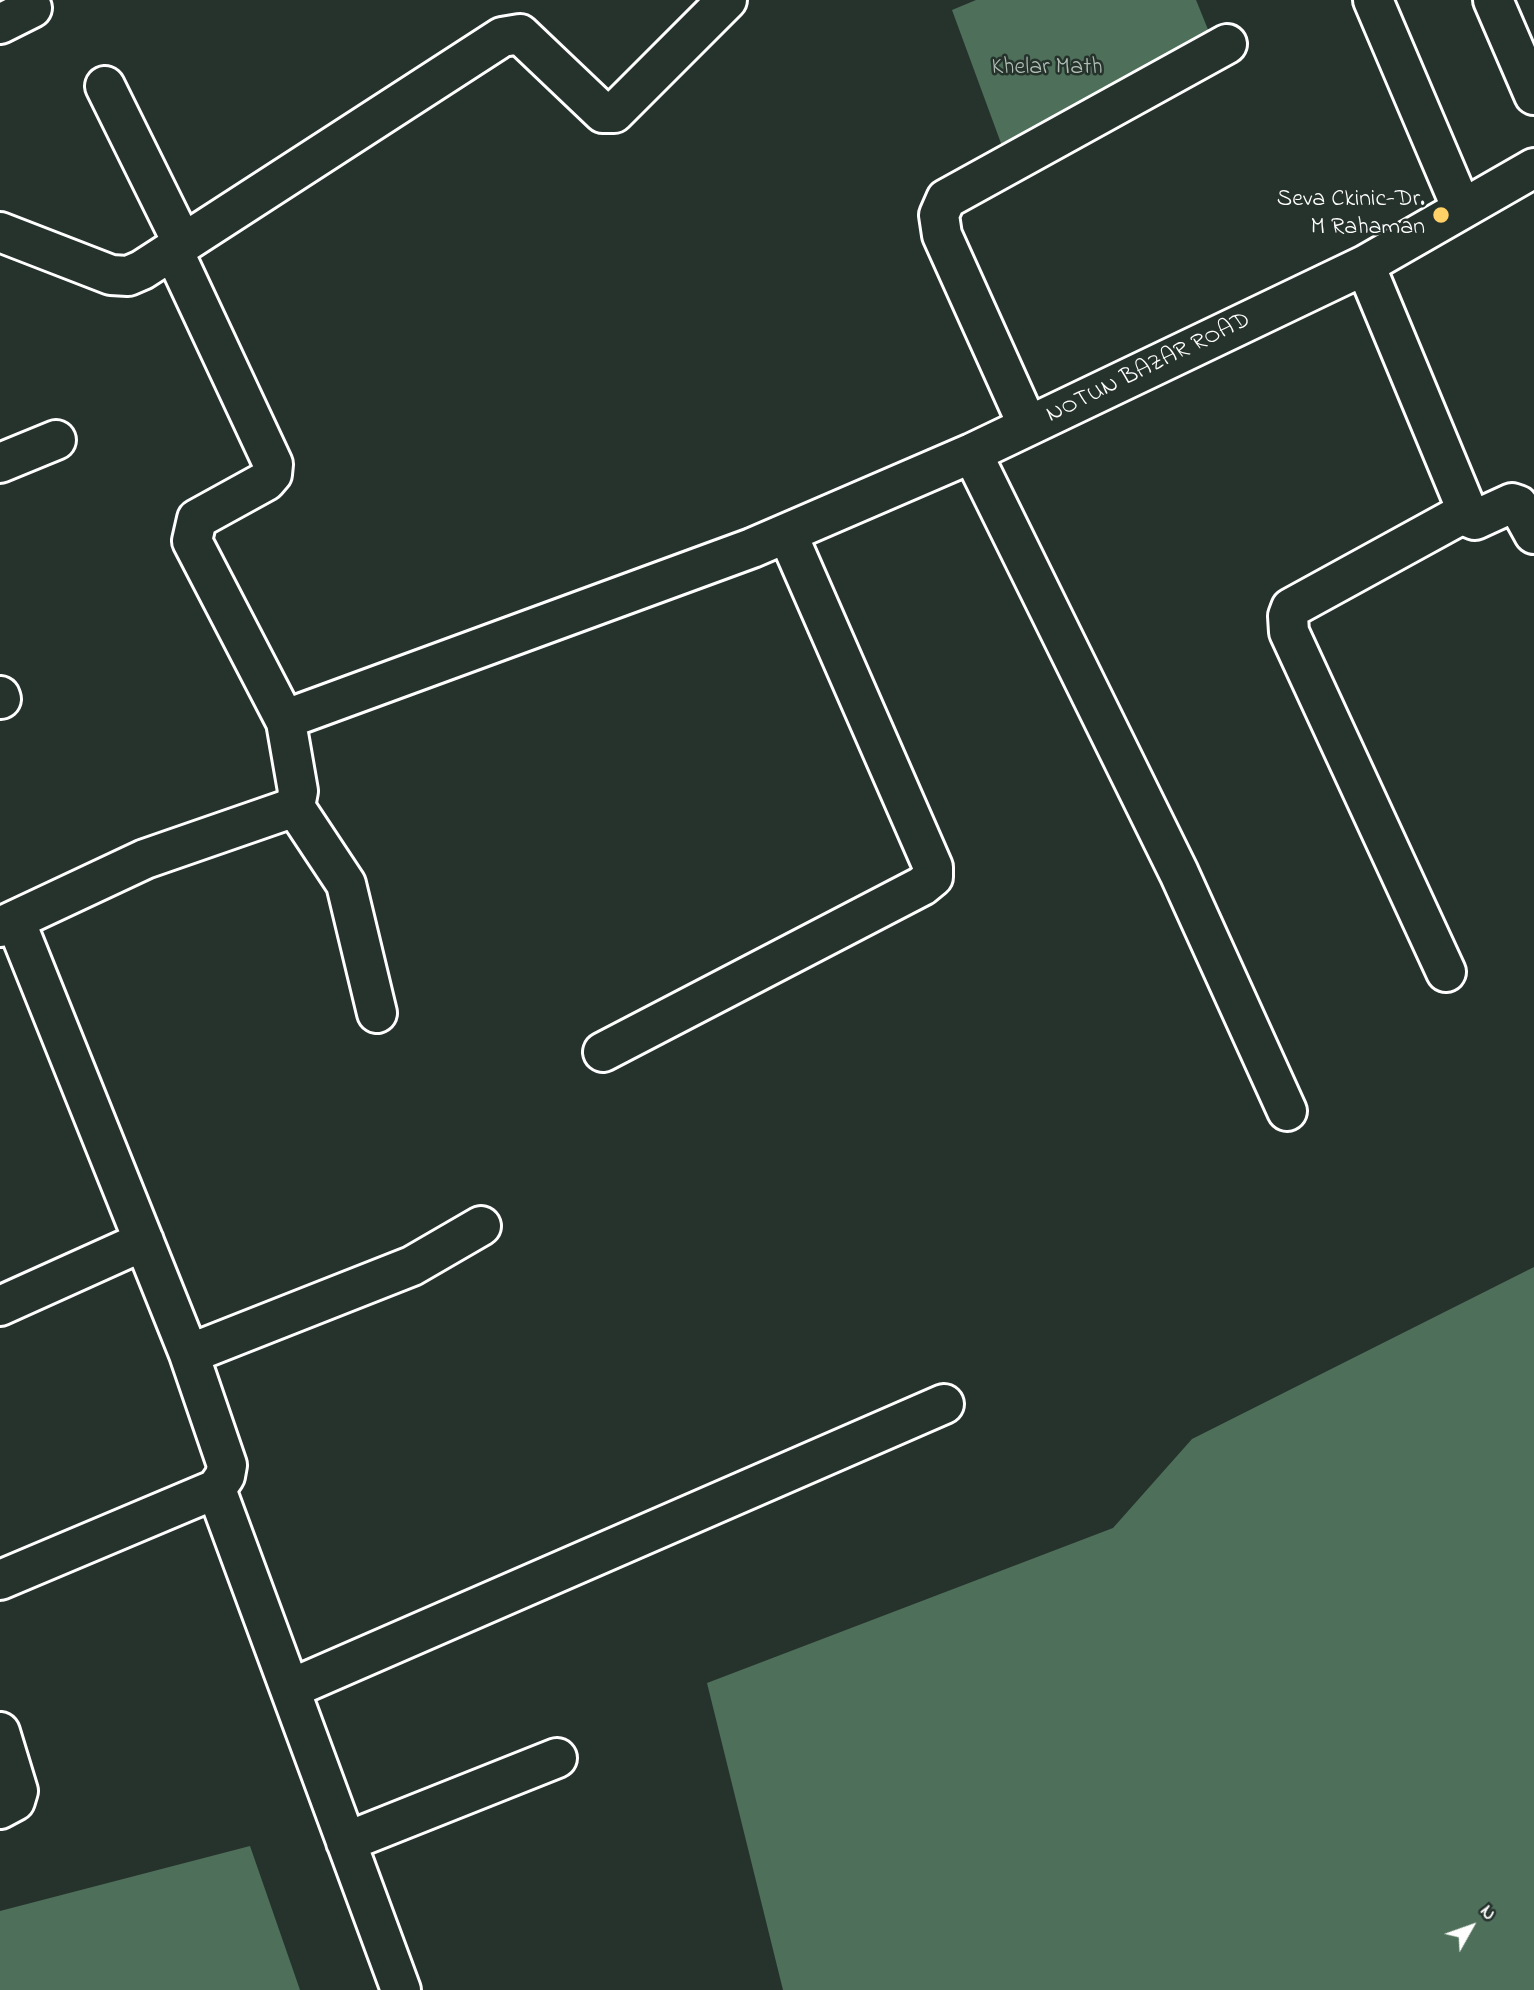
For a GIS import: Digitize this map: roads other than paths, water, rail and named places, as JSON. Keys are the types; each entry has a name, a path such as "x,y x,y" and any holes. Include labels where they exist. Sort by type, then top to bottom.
{"street":[{"path":"0,232 111,275 128,276 178,247 502,37 520,34 603,113 614,113 727,0"},
{"path":"1373,0 1462,209"},
{"path":"1493,0 1534,95"},
{"path":"1028,426 942,235 939,215 946,199 1227,44"},
{"path":"105,86 273,464 272,474 266,481 197,519 192,541 286,722 298,792 295,807 345,884 377,1013"},
{"name":"NOTUN BAZAR ROAD","path":"286,722 297,715 752,548 972,453 1365,265 1534,168"},
{"path":"1365,265 1466,512 1475,520 1512,503 1518,505 1534,534"},
{"path":"0,463 56,440"},
{"path":"972,453 1179,873 1287,1111"},
{"path":"1446,972 1289,632 1288,616 1291,608 1466,512"},
{"path":"603,1052 922,886 933,877 933,867 787,533"},
{"path":"0,1580 215,1489 225,1476 228,1465 144,1241 8,924 145,859 295,807"},
{"path":"188,1354 412,1266 481,1226"},
{"path":"0,1306 144,1241"},
{"path":"290,1689 944,1404"},
{"path":"215,1489 401,1990"},
{"path":"0,1732 18,1791 15,1801 0,1809"},
{"path":"346,1842 556,1758"}],"place":[{"name":"Seva Ckinic-Dr. M Rahaman","path":"1441,215"}],"park label":[{"name":"Khelar Math","path":"1047,69"}]}
